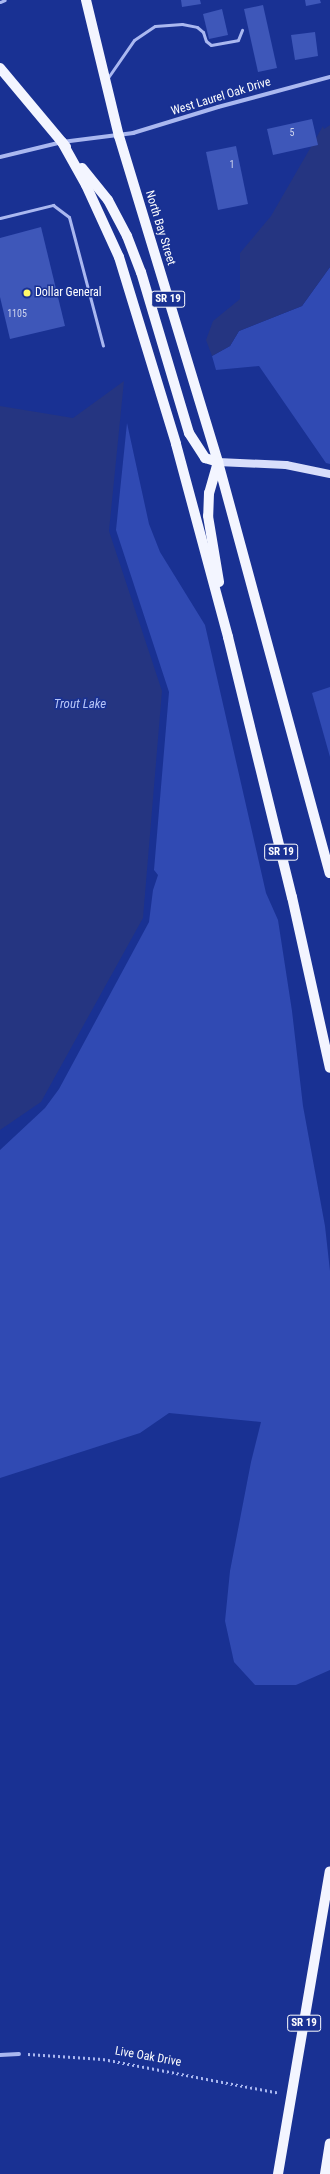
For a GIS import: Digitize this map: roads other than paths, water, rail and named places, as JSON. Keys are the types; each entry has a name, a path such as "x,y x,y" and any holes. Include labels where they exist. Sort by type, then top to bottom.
{"main road":[{"name":"North Bay Street","path":"86,0 119,136 218,462"},
{"name":"SR 19","path":"0,68 62,142 86,185 119,257 176,444 228,636 301,934 330,1068"},
{"path":"62,142 108,200 127,236 141,272 189,433 205,458 218,462 286,465 330,474"},
{"name":"SR 19","path":"218,462 330,874"},
{"path":"218,462 208,493 208,516 228,636"},
{"name":"SR 19","path":"279,2174 291,2095 330,1871"},
{"path":"325,2174 330,2143"}],"street":[{"name":"West Laurel Oak Drive","path":"0,157 62,142 119,136 330,78"},
{"path":"0,2055 19,2054"}],"lane":[{"path":"0,2 5,0"},
{"path":"105,82 134,40 155,26 182,24 197,27 203,32 206,41 211,45 238,40 242,30"},
{"path":"0,218 53,205 69,217 103,346"}],"water":[{"path":"330,125 330,267 302,306 239,331 230,346 212,356 206,340 213,321 240,299 240,253 271,216 323,126 324,129"},
{"name":"Trout Lake","path":"124,381 109,531 162,691 143,918 41,1102 0,1130 0,406 73,418"}],"place":[{"name":"Dollar General","path":"27,293"}]}
